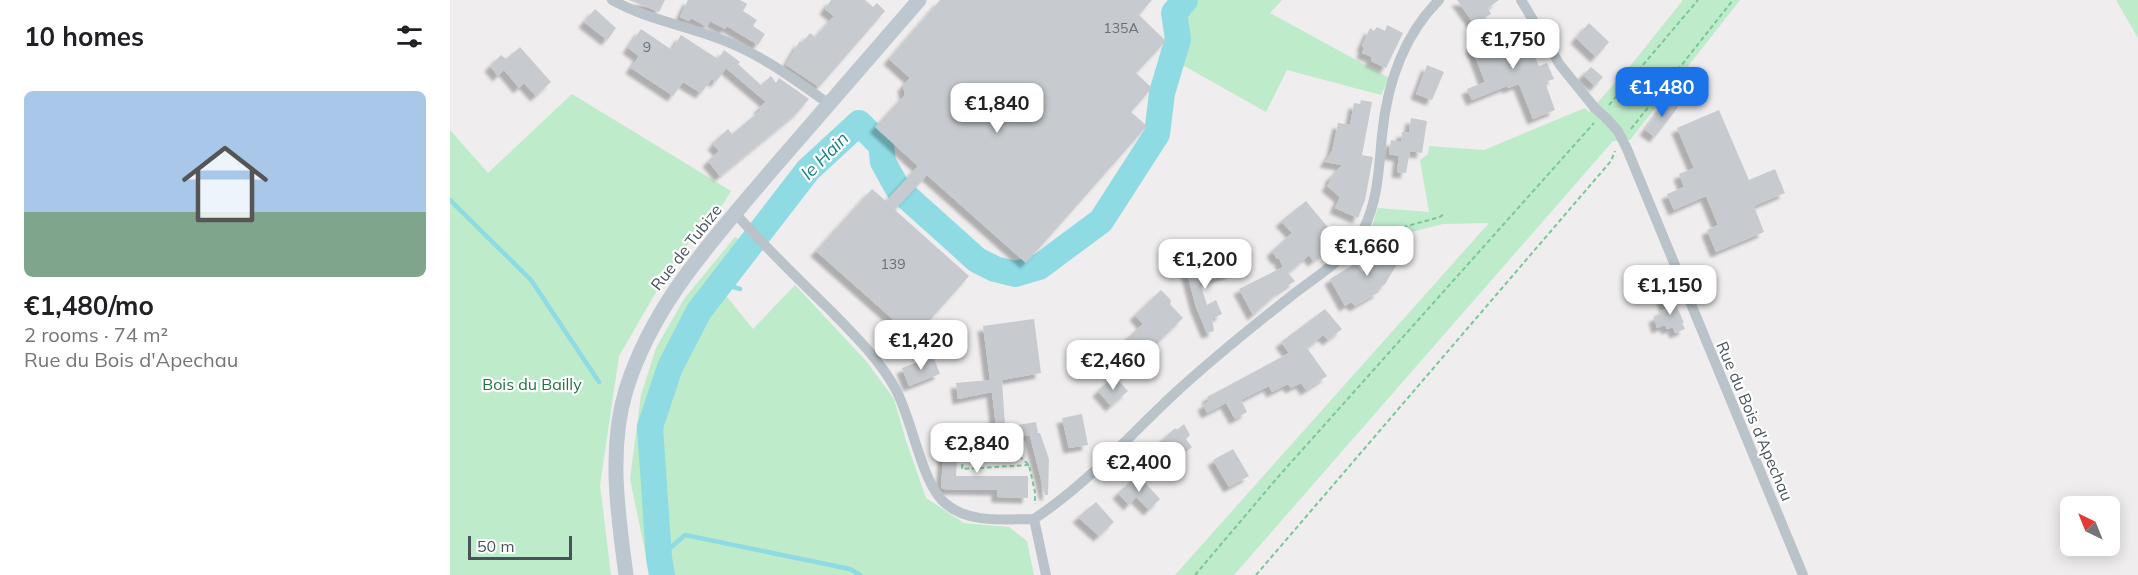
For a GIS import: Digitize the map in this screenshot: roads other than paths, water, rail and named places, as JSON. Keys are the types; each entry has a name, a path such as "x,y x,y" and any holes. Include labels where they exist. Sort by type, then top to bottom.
{"main road":[{"name":"Rue de Tubize","path":"626,575 616,486 618,438 626,392 641,349 662,308 696,260 919,0"}],"street":[{"path":"612,0 647,17 729,42 793,77 829,104"},
{"path":"735,213 858,339 883,369 909,416 930,485 941,500 955,511 970,516 998,520 1034,519 1067,495 1229,345 1319,275 1345,253 1360,236 1371,211 1376,191 1386,107 1394,76 1408,41 1420,22 1439,0"},
{"name":"Rue du Bois d'Apechau","path":"1521,0 1560,65 1622,138 1803,575"},
{"path":"1034,519 1046,575"}],"waterway":[{"name":"le Hain","path":"662,575 650,427 670,367 699,311 808,170 859,123 881,145 883,162 898,189 977,260 995,269 1015,274 1039,267 1101,221 1157,134 1162,93 1178,39 1174,13 1185,0"},
{"path":"450,200 531,280 599,382"},
{"path":"721,283 740,289"},
{"path":"659,558 685,535 850,569 860,575"}],"park label":[{"name":"Bois du Bailly","path":"532,384"}]}
